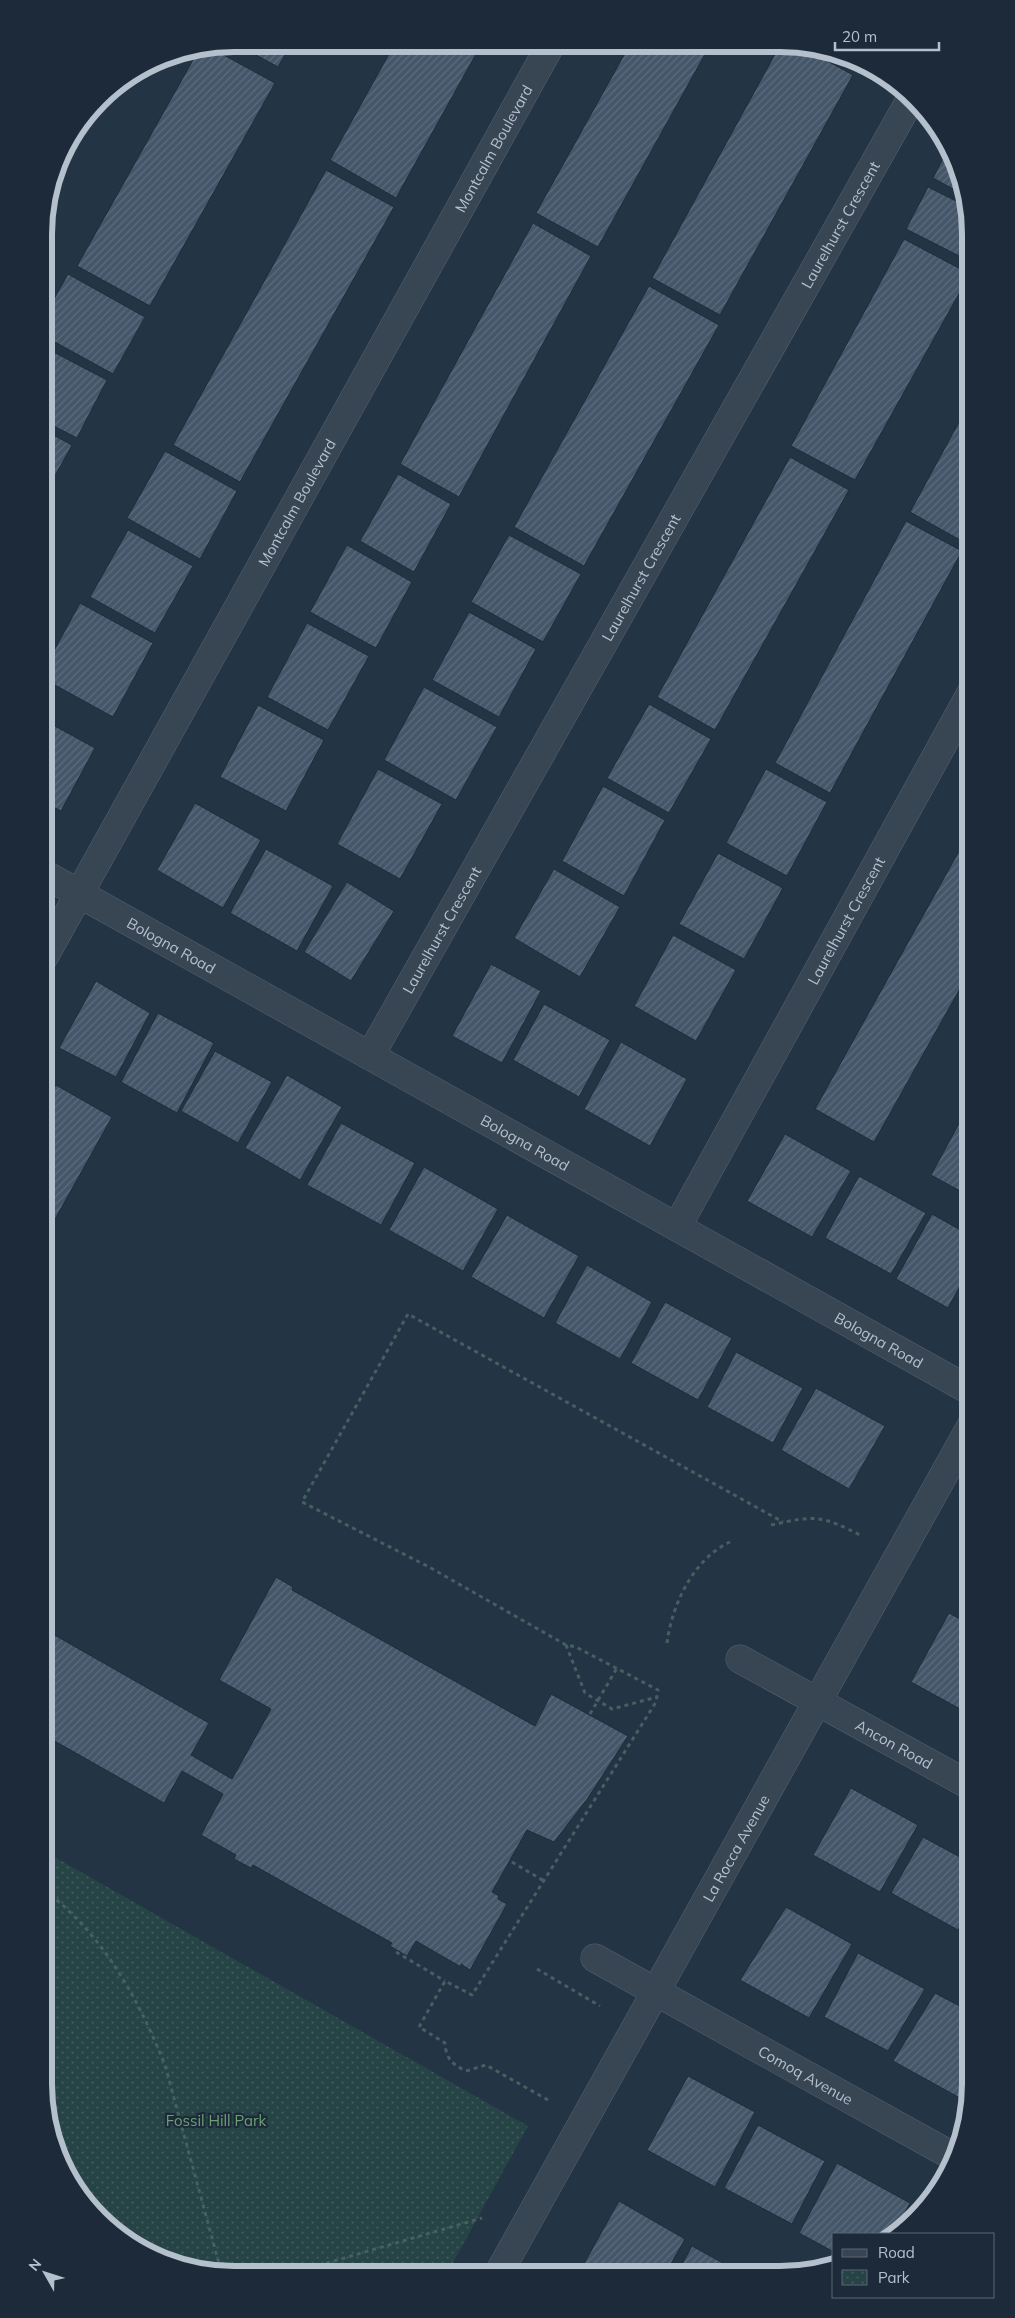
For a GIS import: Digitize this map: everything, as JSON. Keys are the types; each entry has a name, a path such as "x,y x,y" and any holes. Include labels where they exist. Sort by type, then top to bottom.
{"street":[{"name":"Montcalm Boulevard","path":"52,943 547,52"},
{"name":"Laurelhurst Crescent","path":"370,1056 908,105"},
{"name":"Laurelhurst Crescent","path":"677,1227 962,709"},
{"name":"Bologna Road","path":"52,878 962,1386"},
{"name":"La Rocca Avenue","path":"503,2266 962,1442"},
{"name":"Ancon Road","path":"740,1660 962,1781"},
{"name":"Comoq Avenue","path":"595,1958 949,2154"}],"path":[{"path":"396,1952 472,1995 656,1702 658,1690 576,1647 566,1645 430,1567 302,1502 408,1314 783,1522"},
{"path":"771,1525 818,1518 831,1520 862,1536"},
{"path":"667,1643 674,1612 688,1583 709,1557 730,1542"},
{"path":"566,1645 585,1693 598,1701 612,1709 657,1697"},
{"path":"590,1714 617,1668"},
{"path":"512,1862 544,1881"},
{"path":"52,1897 81,1922 102,1947 140,2008 152,2033 165,2065 220,2265"},
{"path":"537,1969 600,2006"},
{"path":"446,1980 419,2027 445,2043 446,2055 454,2065 466,2071 486,2065 548,2100"},
{"path":"317,2266 482,2218"}],"green space":[{"name":"Fossil Hill Park","path":"52,1856 528,2126 451,2266 234,2266 199,2262 176,2256 143,2241 114,2220 83,2185 66,2153 56,2119 52,2084"}],"building":[{"path":"251,52 286,52 278,67"},
{"path":"390,52 477,52 396,198 330,160"},
{"path":"626,52 706,52 598,247 536,213"},
{"path":"776,52 820,57 853,75 720,315 652,278"},
{"path":"221,53 275,83 150,306 77,266 195,57"},
{"path":"945,155 957,191 933,178"},
{"path":"326,170 394,207 240,482 173,445"},
{"path":"928,187 960,203 962,257 906,229"},
{"path":"533,223 591,256 459,497 400,464"},
{"path":"904,239 962,270 962,288 855,480 791,446"},
{"path":"68,274 145,317 113,374 52,340 52,303"},
{"path":"649,286 719,325 584,566 514,527"},
{"path":"52,351 107,380 77,438 52,425"},
{"path":"962,417 962,541 910,512"},
{"path":"52,434 72,445 52,481"},
{"path":"165,451 237,491 200,559 127,518"},
{"path":"790,457 849,490 715,730 657,697"},
{"path":"398,474 451,504 414,572 360,541"},
{"path":"906,521 962,551 830,793 775,763"},
{"path":"128,530 193,566 155,633 90,597"},
{"path":"509,535 581,574 543,642 471,602"},
{"path":"347,545 412,582 376,648 310,612"},
{"path":"80,603 153,643 113,717 52,683 52,654"},
{"path":"469,612 536,649 499,717 432,680"},
{"path":"307,623 369,656 328,730 267,697"},
{"path":"424,687 497,727 456,800 384,760"},
{"path":"649,704 711,739 669,813 607,778"},
{"path":"258,705 324,740 286,811 220,777"},
{"path":"52,724 95,748 61,811 52,806"},
{"path":"378,769 442,804 400,879 337,844"},
{"path":"766,769 827,802 787,876 726,843"},
{"path":"603,786 665,820 624,896 562,861"},
{"path":"195,803 261,840 223,908 157,870"},
{"path":"962,846 962,985 874,1142 815,1109"},
{"path":"266,849 333,886 297,951 230,913"},
{"path":"718,853 783,888 744,959 679,924"},
{"path":"554,869 620,907 580,977 514,938"},
{"path":"347,882 394,911 351,981 304,952"},
{"path":"673,935 736,970 696,1041 634,1006"},
{"path":"491,964 541,991 502,1063 452,1036"},
{"path":"96,981 150,1013 116,1077 59,1048"},
{"path":"544,1004 610,1040 579,1097 513,1060"},
{"path":"158,1013 214,1043 177,1113 121,1082"},
{"path":"621,1042 687,1079 650,1146 584,1109"},
{"path":"215,1051 272,1082 238,1143 181,1111"},
{"path":"287,1075 342,1107 300,1180 245,1148"},
{"path":"56,1085 112,1117 52,1225 52,1092"},
{"path":"962,1118 962,1192 931,1175"},
{"path":"341,1123 415,1163 381,1225 307,1185"},
{"path":"785,1134 851,1171 812,1237 747,1201"},
{"path":"424,1167 498,1209 463,1271 389,1230"},
{"path":"859,1176 926,1213 891,1274 825,1238"},
{"path":"932,1214 962,1231 962,1282 948,1308 896,1279"},
{"path":"507,1215 579,1256 544,1318 471,1277"},
{"path":"587,1265 652,1302 620,1359 555,1323"},
{"path":"665,1302 732,1338 698,1400 631,1363"},
{"path":"736,1352 803,1388 773,1443 707,1407"},
{"path":"816,1388 885,1426 849,1489 781,1450"},
{"path":"276,1577 293,1587 292,1590 535,1726 551,1694 628,1736 588,1798 554,1842 527,1830 492,1892 499,1896 498,1899 507,1904 470,1970 461,1964 461,1967 416,1941 407,1956 390,1946 392,1943 253,1865 251,1868 234,1859 236,1855 201,1835 223,1794 182,1771 164,1803 52,1740 52,1634 209,1723 191,1755 232,1779 271,1709 219,1680"},
{"path":"949,1613 962,1620 962,1710 911,1682"},
{"path":"851,1788 918,1825 880,1892 813,1855"},
{"path":"923,1837 962,1858 962,1923 958,1930 891,1893"},
{"path":"786,1907 852,1944 809,2018 740,1980"},
{"path":"858,1953 925,1989 888,2051 824,2017"},
{"path":"935,1993 962,2007 962,2099 893,2061"},
{"path":"688,2076 755,2112 715,2187 647,2150"},
{"path":"758,2125 825,2161 792,2224 724,2188"},
{"path":"837,2163 910,2203 900,2220 885,2233 832,2233 832,2251 799,2233"},
{"path":"619,2201 685,2239 670,2266 583,2266"},
{"path":"692,2246 728,2266 681,2266"}]}
